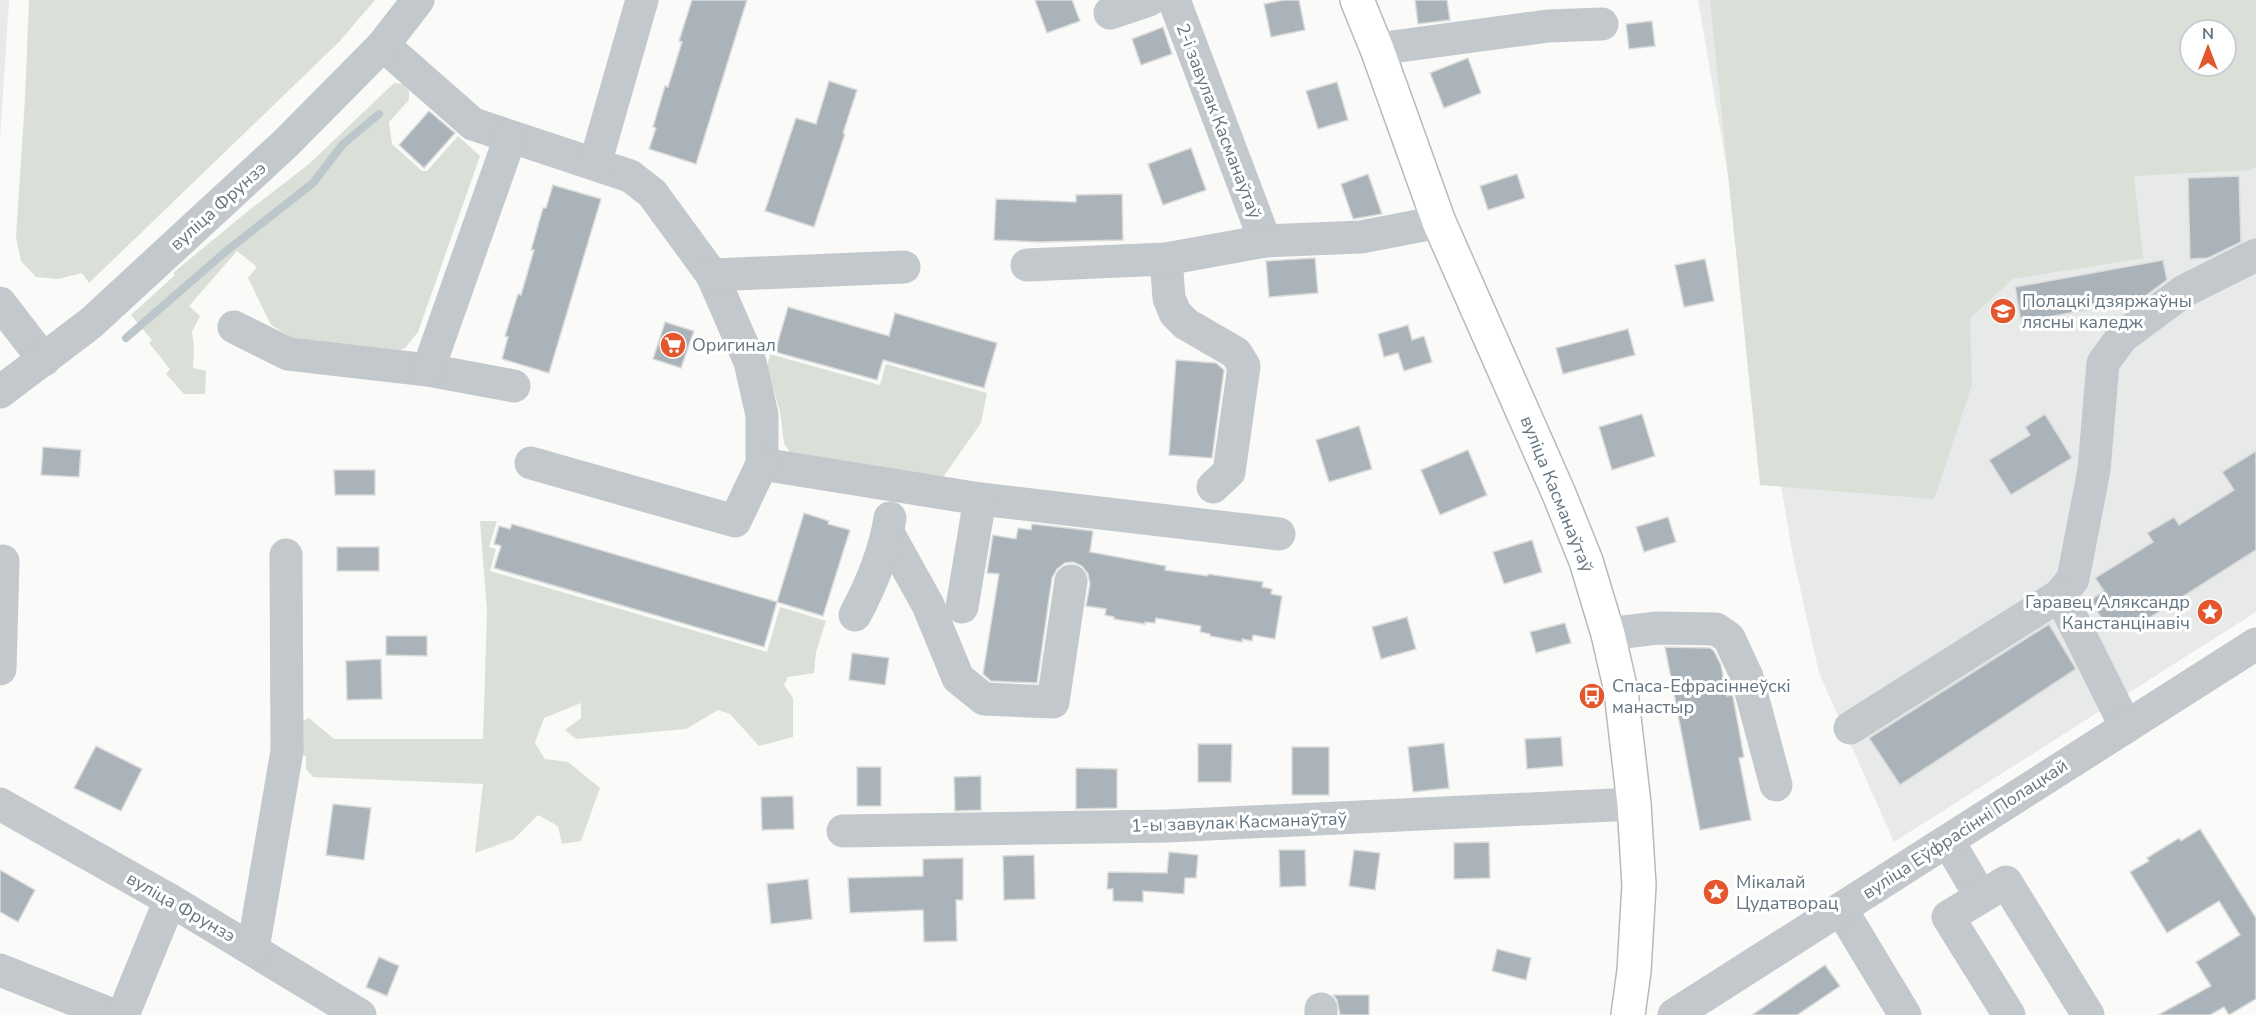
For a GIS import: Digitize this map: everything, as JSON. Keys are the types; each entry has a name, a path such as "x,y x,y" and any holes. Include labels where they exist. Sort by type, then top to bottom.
{"main road":[{"name":"вуліца Касманаўтаў","path":"1357,0 1439,222 1559,494 1586,561 1608,634 1621,691 1635,804 1639,885 1635,971 1628,1015"}],"street":[{"name":"вуліца Фрунзэ","path":"0,392 91,322 286,143 383,45 418,0"},
{"path":"595,164 642,0"},
{"path":"1110,13 1149,0"},
{"name":"2-і завулак Касманаўтаў","path":"1174,0 1265,241"},
{"path":"1377,49 1548,13 1602,24"},
{"path":"383,45 473,124 630,176 652,193 712,275 750,362 762,415 762,464 735,521 531,463"},
{"path":"428,370 510,138"},
{"name":"2-і завулак Касманаўтаў","path":"1027,265 1166,259 1265,241 1361,237 1439,222"},
{"path":"1850,728 2060,595 2073,579 2094,470 2103,363 2122,337 2184,291 2256,255"},
{"path":"1166,259 1169,298 1175,313 1186,324 1236,353 1244,366 1229,472 1214,487"},
{"path":"712,275 904,267"},
{"path":"0,303 44,360"},
{"path":"234,327 288,354 428,370 514,386"},
{"path":"762,464 980,499 1278,534"},
{"path":"855,615 870,587 888,533 895,486"},
{"path":"962,607 980,499"},
{"path":"888,533 928,605 958,678 984,699 1053,702 1071,581"},
{"path":"253,949 287,751 286,555"},
{"path":"0,669 3,561"},
{"path":"2060,595 2126,727"},
{"path":"1608,634 1657,628 1716,629 1729,638 1747,677 1776,785"},
{"name":"вуліца Еўфрасінні Полацкай","path":"1674,1015 2256,644"},
{"name":"вуліца Фрунзэ","path":"0,804 170,900 360,1015"},
{"name":"1-ы завулак Касманаўтаў","path":"843,831 1167,826 1635,804"},
{"path":"1947,841 1981,897"},
{"path":"2009,1015 1948,917 2006,882 2088,1015"},
{"path":"123,1015 170,900"},
{"path":"1841,909 1905,1015"},
{"path":"0,970 113,1015"}],"shaded area":[{"path":"0,0 9,0 0,142"},
{"path":"29,0 375,0 339,42 89,283 82,273 58,279 36,277 21,261 16,237"},
{"name":"Полацкі дзяржаўны лясны каледж","path":"1698,0 2256,0 2256,612 1894,842 1819,673 1793,556"},
{"path":"1710,0 2256,0 2256,167 2248,170 2134,176 2143,258 2013,279 1970,318 1972,384 1934,499 1760,485"},
{"path":"394,83 403,84 409,91 409,100 389,122 392,144 422,171 427,171 458,136 480,156 418,332 405,348 384,356 307,348 271,325 248,278 257,267 237,251 189,306 200,316 192,332 193,368 206,371 205,394 184,394 166,374 170,369 149,343 152,340 131,315 175,275 173,273 309,164"},
{"path":"770,354 880,385 886,364 987,393 981,423 941,480 791,454 784,443 780,412 767,368"},
{"path":"480,521 497,521 489,547 496,549 490,571 767,652 780,607 826,621 816,652 814,673 788,677 784,685 793,698 793,737 759,746 730,714 718,710 686,729 576,739 565,730 581,718 581,703 544,718 535,743 545,759 568,762 600,788 581,841 562,844 558,826 538,815 514,839 475,853 483,784 313,777 306,769 306,756 293,752 295,725 309,718 334,739 483,739 487,611"}],"building":[{"path":"692,0 747,0 696,164 649,149 656,128 653,127 665,86 668,87 682,42 679,41"},
{"path":"1035,0 1072,0 1080,21 1047,33"},
{"path":"1299,0 1305,30 1271,37 1264,4"},
{"path":"1415,0 1447,0 1450,20 1418,24"},
{"path":"1652,21 1655,46 1629,49 1626,24"},
{"path":"1163,27 1172,54 1141,65 1132,39"},
{"path":"1468,58 1481,93 1444,108 1430,73"},
{"path":"829,81 857,90 814,227 765,211 796,118 816,124"},
{"path":"1337,82 1348,120 1318,129 1306,91"},
{"path":"429,111 455,133 424,168 399,145"},
{"path":"1191,148 1206,190 1163,205 1148,164"},
{"path":"1368,174 1382,214 1353,219 1341,184"},
{"path":"1517,174 1525,198 1488,210 1480,186"},
{"path":"2239,176 2241,242 2208,258 2190,259 2188,178"},
{"path":"553,185 601,199 549,373 502,359 508,337 505,336 518,294 521,295 543,208 546,208"},
{"path":"1122,194 1123,240 1039,242 994,240 996,199 1076,202 1076,195"},
{"path":"1315,258 1318,293 1269,297 1266,261"},
{"path":"1705,259 1714,301 1684,307 1675,265"},
{"path":"2163,260 2167,280 2140,300 2021,322 2015,287"},
{"path":"788,307 889,336 895,313 997,343 984,388 883,360 877,380 775,352"},
{"name":"Оригинал","path":"665,322 694,331 681,368 653,359"},
{"path":"1408,325 1412,340 1424,336 1432,362 1404,371 1398,353 1384,357 1378,334"},
{"path":"1628,329 1635,355 1563,374 1556,348"},
{"path":"1176,360 1216,363 1224,370 1212,458 1169,455"},
{"path":"1642,414 1655,456 1612,470 1599,427"},
{"path":"2045,414 2072,458 2011,495 1989,460 2030,435 2025,427"},
{"path":"1359,426 1372,469 1329,482 1316,440"},
{"path":"43,447 81,450 79,477 41,475"},
{"path":"1468,450 1487,495 1440,515 1421,470"},
{"path":"2256,451 2256,550 2129,631 2122,620 2108,629 2090,600 2104,591 2095,578 2153,542 2147,533 2174,517 2179,525 2234,490 2222,472"},
{"path":"334,470 375,470 375,495 335,495"},
{"path":"804,513 829,521 828,524 850,530 823,616 777,602"},
{"path":"1668,517 1676,542 1644,552 1636,527"},
{"path":"512,524 777,602 764,647 494,568 501,546 494,544 499,526 510,529"},
{"path":"1032,524 1093,531 1090,552 1166,566 1165,570 1263,582 1262,587 1272,589 1271,594 1282,596 1275,639 1253,635 1252,641 1242,639 1242,642 1210,636 1210,634 1200,632 1201,626 1156,618 1155,623 1145,622 1145,624 1114,619 1114,617 1105,615 1106,609 1086,606 1090,584 1088,574 1082,566 1073,562 1065,563 1057,569 1052,578 1037,683 991,681 983,674 999,574 987,573 993,535 1016,539 1018,528 1031,530"},
{"path":"1532,540 1542,572 1504,584 1493,552"},
{"path":"337,547 379,547 379,571 337,571"},
{"path":"1407,617 1416,649 1381,659 1372,627"},
{"path":"1565,623 1571,643 1536,653 1530,632"},
{"path":"2049,624 2076,669 1900,785 1869,738"},
{"path":"386,636 427,636 427,656 386,655"},
{"path":"1665,647 1710,648 1721,665 1727,696 1732,695 1733,697 1744,757 1739,758 1751,820 1700,830"},
{"path":"852,653 889,658 885,685 849,680"},
{"path":"381,659 382,699 347,700 346,661"},
{"path":"1561,737 1563,766 1527,769 1525,739"},
{"path":"1444,743 1449,788 1413,792 1408,747"},
{"path":"1198,744 1232,744 1231,782 1198,782"},
{"path":"96,746 142,769 121,811 74,788"},
{"path":"1292,747 1329,747 1329,795 1292,795"},
{"path":"857,767 881,767 881,806 857,806"},
{"path":"1076,768 1117,769 1117,808 1076,809"},
{"path":"981,776 981,810 955,811 954,777"},
{"path":"793,796 794,829 762,830 761,797"},
{"path":"333,804 371,808 364,860 326,855"},
{"path":"2200,829 2256,918 2256,999 2229,1015 2224,1007 2210,1015 2158,1015 2211,986 2196,962 2240,935 2219,901 2167,933 2130,872 2149,861 2147,858 2179,838 2181,841"},
{"path":"1489,842 1490,878 1454,879 1454,843"},
{"path":"1279,850 1305,850 1306,886 1280,887"},
{"path":"1354,850 1380,853 1375,890 1349,886"},
{"path":"1169,852 1198,855 1196,878 1185,878 1184,894 1143,891 1143,902 1113,901 1113,889 1107,889 1108,872 1167,873"},
{"path":"1034,855 1035,899 1004,900 1003,856"},
{"path":"963,858 963,900 956,900 957,941 924,942 923,910 850,913 848,878 923,876 923,859"},
{"path":"0,870 35,890 18,922 0,912"},
{"path":"808,879 812,919 771,924 767,884"},
{"path":"1497,949 1531,958 1526,980 1492,971"},
{"path":"379,957 399,966 387,996 366,987"},
{"path":"1825,965 1840,986 1797,1015 1752,1015"},
{"path":"1333,995 1369,995 1369,1015 1340,1015 1337,1000"}],"waterway":[{"path":"126,338 224,253 313,183 343,144 379,114"}],"place":[{"name":"Полацкі дзяржаўны лясны каледж","path":"2003,311"},
{"name":"Оригинал","path":"673,345"},
{"name":"Гаравец Аляксандр Канстанцінавіч","path":"2210,612"},
{"name":"Спаса-Ефрасіннеўскі манастыр","path":"1592,696"},
{"name":"Мікалай Цудатворац","path":"1716,892"}]}
